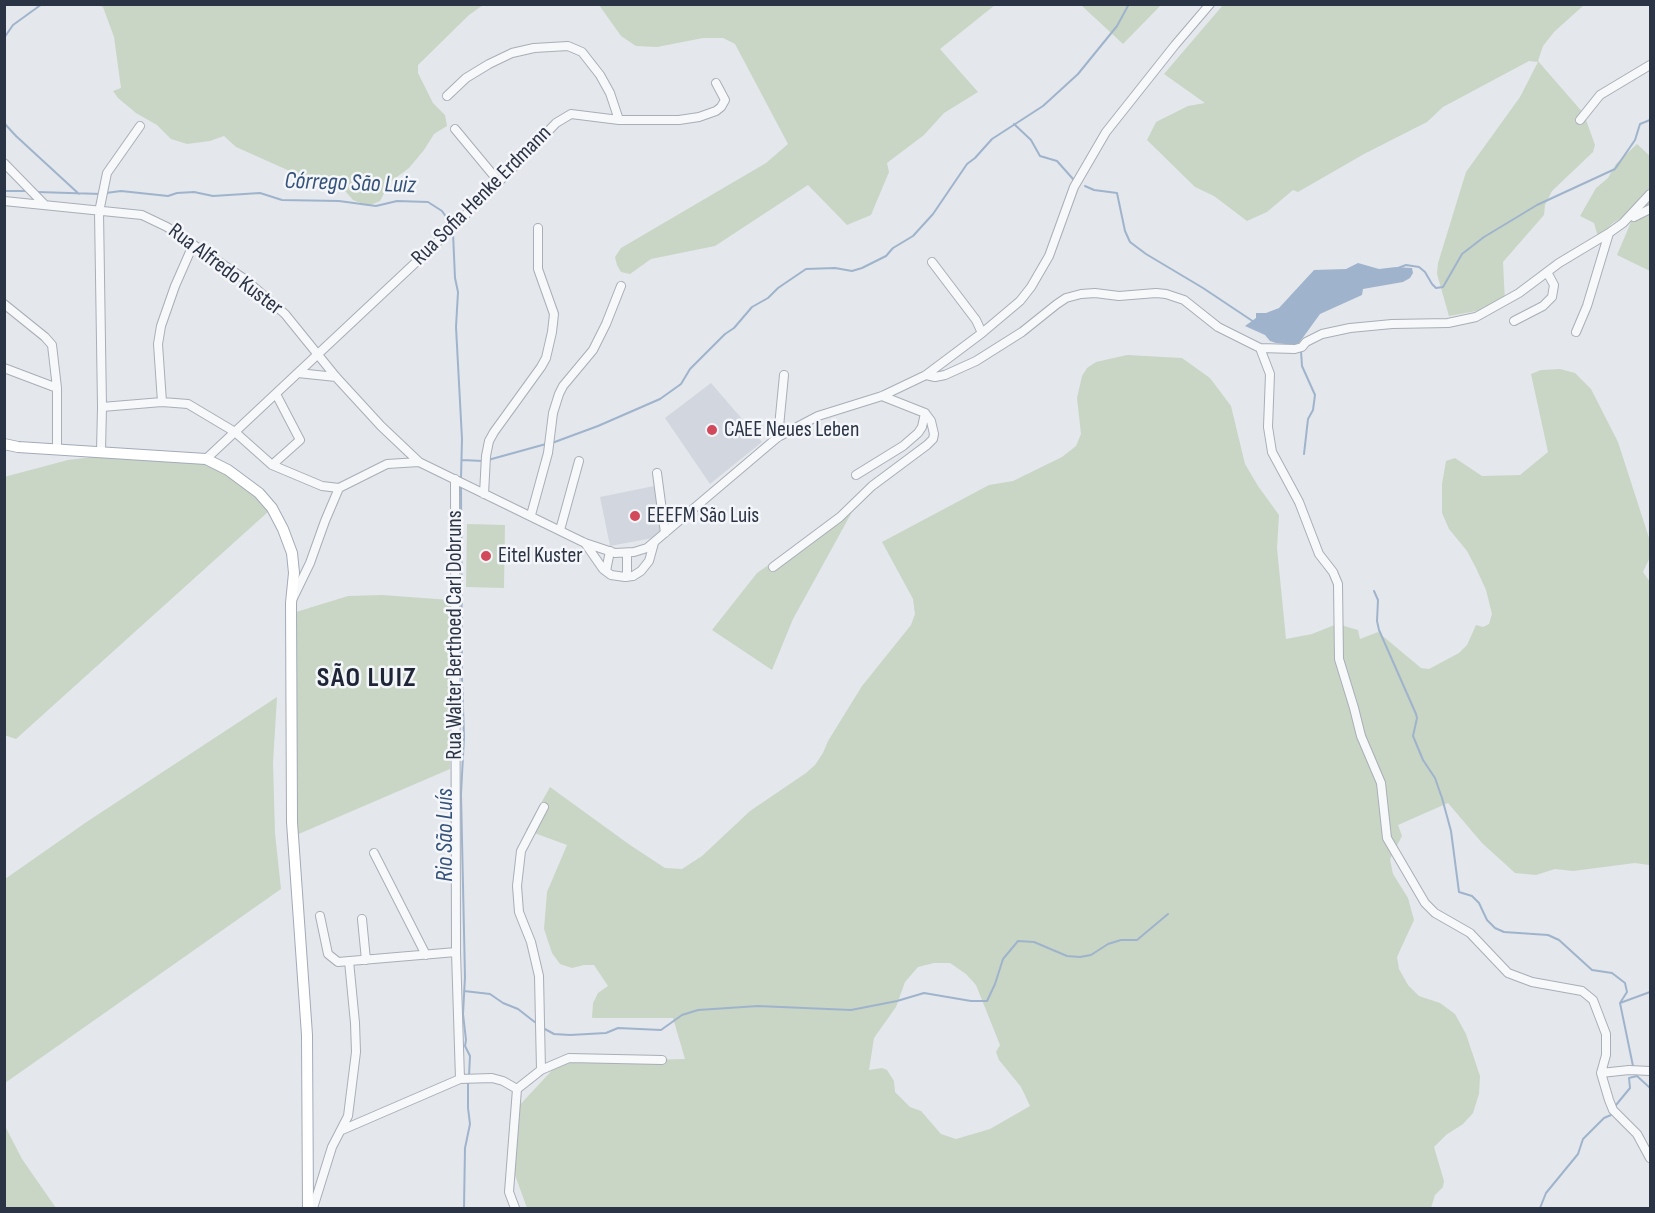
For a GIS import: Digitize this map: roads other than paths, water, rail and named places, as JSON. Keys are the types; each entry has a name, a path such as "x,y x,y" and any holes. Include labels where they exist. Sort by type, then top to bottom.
{"main road":[{"path":"4,444 57,450 206,459 238,477 259,493 272,508 284,529 292,553 294,573 291,603 292,822 305,980 308,1209"}],"street":[{"path":"102,407 162,402 188,404 235,432 272,465 322,486 339,488 387,464 419,462 585,543 610,551 627,553 647,548 778,436 818,416 882,396 926,375 982,333 1020,300 1031,287 1048,256 1074,187 1106,132 1210,4"},
{"path":"447,96 466,78 512,53 534,48 568,46 582,52 600,75 610,93 619,120"},
{"path":"1580,120 1600,95 1650,65"},
{"name":"Rua Sofia Henke Erdmann","path":"206,459 445,235 564,117 579,114 619,120 679,120 699,117 716,111 725,100 716,83"},
{"path":"101,452 100,208 104,184 110,169 140,126"},
{"path":"455,129 499,182"},
{"path":"4,163 45,205"},
{"path":"1623,223 1650,194"},
{"name":"Rua Alfredo Kuster","path":"4,201 100,208 151,218 246,280 285,314 336,378 419,462"},
{"path":"926,375 935,377 945,375 976,361 1022,332 1066,298 1081,294 1119,296 1166,294 1184,300 1218,327 1260,348 1295,349 1322,334 1368,325 1436,324 1467,320 1520,293 1547,272 1650,208"},
{"path":"484,494 489,441 541,367 549,346 554,314 538,269 538,228"},
{"path":"1576,332 1587,306 1609,233"},
{"path":"162,402 158,344 161,327 175,286 193,245"},
{"path":"932,262 976,320 982,333"},
{"path":"1514,321 1543,306 1552,297 1554,285 1547,272"},
{"path":"531,515 548,453 559,394 592,350 606,324 621,286"},
{"path":"4,304 52,345 57,388 57,450"},
{"path":"1260,348 1270,374 1268,427 1272,452 1299,502 1319,554 1337,579 1339,659 1360,736 1381,783 1387,838 1425,903 1435,913 1470,933 1508,973 1532,982 1572,989 1588,995 1596,1006 1606,1034 1606,1055 1601,1073 1613,1110 1637,1134 1650,1158"},
{"path":"4,368 57,388"},
{"path":"298,373 336,378"},
{"path":"778,436 784,375"},
{"path":"272,465 300,440 276,394"},
{"path":"773,567 840,518 872,486 933,439 931,421 926,413 882,396"},
{"path":"856,475 912,440 922,427 926,413"},
{"path":"560,530 579,461"},
{"path":"657,473 665,533"},
{"name":"Rua Walter Berthoed Carl Dobruns","path":"456,480 456,952 464,1079"},
{"path":"291,603 310,564 339,488"},
{"path":"585,543 606,571 611,575 627,577 641,571 649,561 655,539"},
{"path":"606,571 610,551"},
{"path":"627,553 627,577"},
{"path":"541,1070 539,975 531,942 519,912 517,886 521,851 544,807"},
{"path":"374,853 426,955"},
{"path":"320,916 330,957 338,962 456,952"},
{"path":"362,919 366,960"},
{"path":"312,1209 332,1147 348,1116 356,1052 356,1023 349,961"},
{"path":"515,1209 509,1192 517,1089 541,1070 569,1058 662,1060"},
{"path":"1601,1073 1629,1070 1650,1071"},
{"path":"342,1130 464,1079 492,1078 517,1089"}],"water":[{"path":"1358,263 1379,269 1412,268 1413,273 1403,282 1363,289 1362,295 1320,314 1299,343 1294,345 1270,341 1265,335 1245,326 1256,318 1256,313 1266,313 1279,308 1314,270 1346,269"}],"waterway":[{"path":"4,38 13,25 42,4"},
{"path":"552,443 660,399 681,384 690,369 734,328 752,307 768,298 778,288 806,269 835,268 852,271 862,268 886,256 893,248 913,236 933,214 967,164 992,139 1043,106 1078,74 1117,26 1129,4"},
{"path":"1398,268 1406,265 1419,267 1436,288 1443,287 1462,254 1484,237 1537,205 1615,169 1635,140 1640,124 1650,120"},
{"path":"4,123 79,194"},
{"path":"1014,124 1031,140 1040,156 1057,161 1073,179"},
{"path":"1085,186 1094,190 1117,193 1125,231 1130,242 1254,322"},
{"name":"Córrego São Luiz","path":"4,191 29,191"},
{"name":"Córrego São Luiz","path":"106,193 121,191 168,196 194,192 213,196 260,193 282,200 339,201 376,206 397,201 428,202 442,211 451,224"},
{"name":"Córrego São Luiz","path":"37,192 101,194"},
{"name":"Córrego São Luiz","path":"453,233 455,278 458,292 456,327 462,439 461,478"},
{"path":"1301,351 1302,366 1315,395 1313,410 1308,419 1304,454"},
{"path":"488,460 546,444"},
{"path":"462,460 483,461"},
{"name":"Rio São Luís","path":"461,484 464,737 461,794 465,977 463,1014 465,1046 470,1056 469,1076"},
{"path":"1374,591 1378,600 1379,630 1416,714 1413,736 1423,760 1435,778 1442,798 1451,831 1459,892 1472,896 1479,903 1487,920 1495,928 1504,932 1548,935 1559,940 1592,970 1612,973 1625,983 1627,992 1620,1003 1633,1066"},
{"path":"543,1028 554,1034 570,1035 606,1033 618,1028 661,1030 682,1015 698,1010 758,1006 851,1010 924,993 971,1001 987,1001 1003,959 1018,941 1034,942 1067,956 1080,957 1091,955 1108,944 1121,940 1137,940 1168,914"},
{"path":"464,991 490,994 518,1009 536,1023"},
{"path":"1620,1003 1650,992"},
{"path":"1637,1076 1650,1088"},
{"path":"1616,1105 1630,1088 1629,1078 1637,1076"},
{"name":"Rio São Luís","path":"464,1208 465,1148 470,1124 468,1081"},
{"path":"1540,1208 1546,1193 1578,1154 1583,1139 1604,1118 1611,1115"}],"place":[{"name":"CAEE Neues Leben","path":"712,430"},
{"name":"EEEFM São Luis","path":"635,516"},
{"name":"Eitel Kuster","path":"486,556"}],"district":[{"name":"SÃO LUIZ","path":"367,679"}]}
